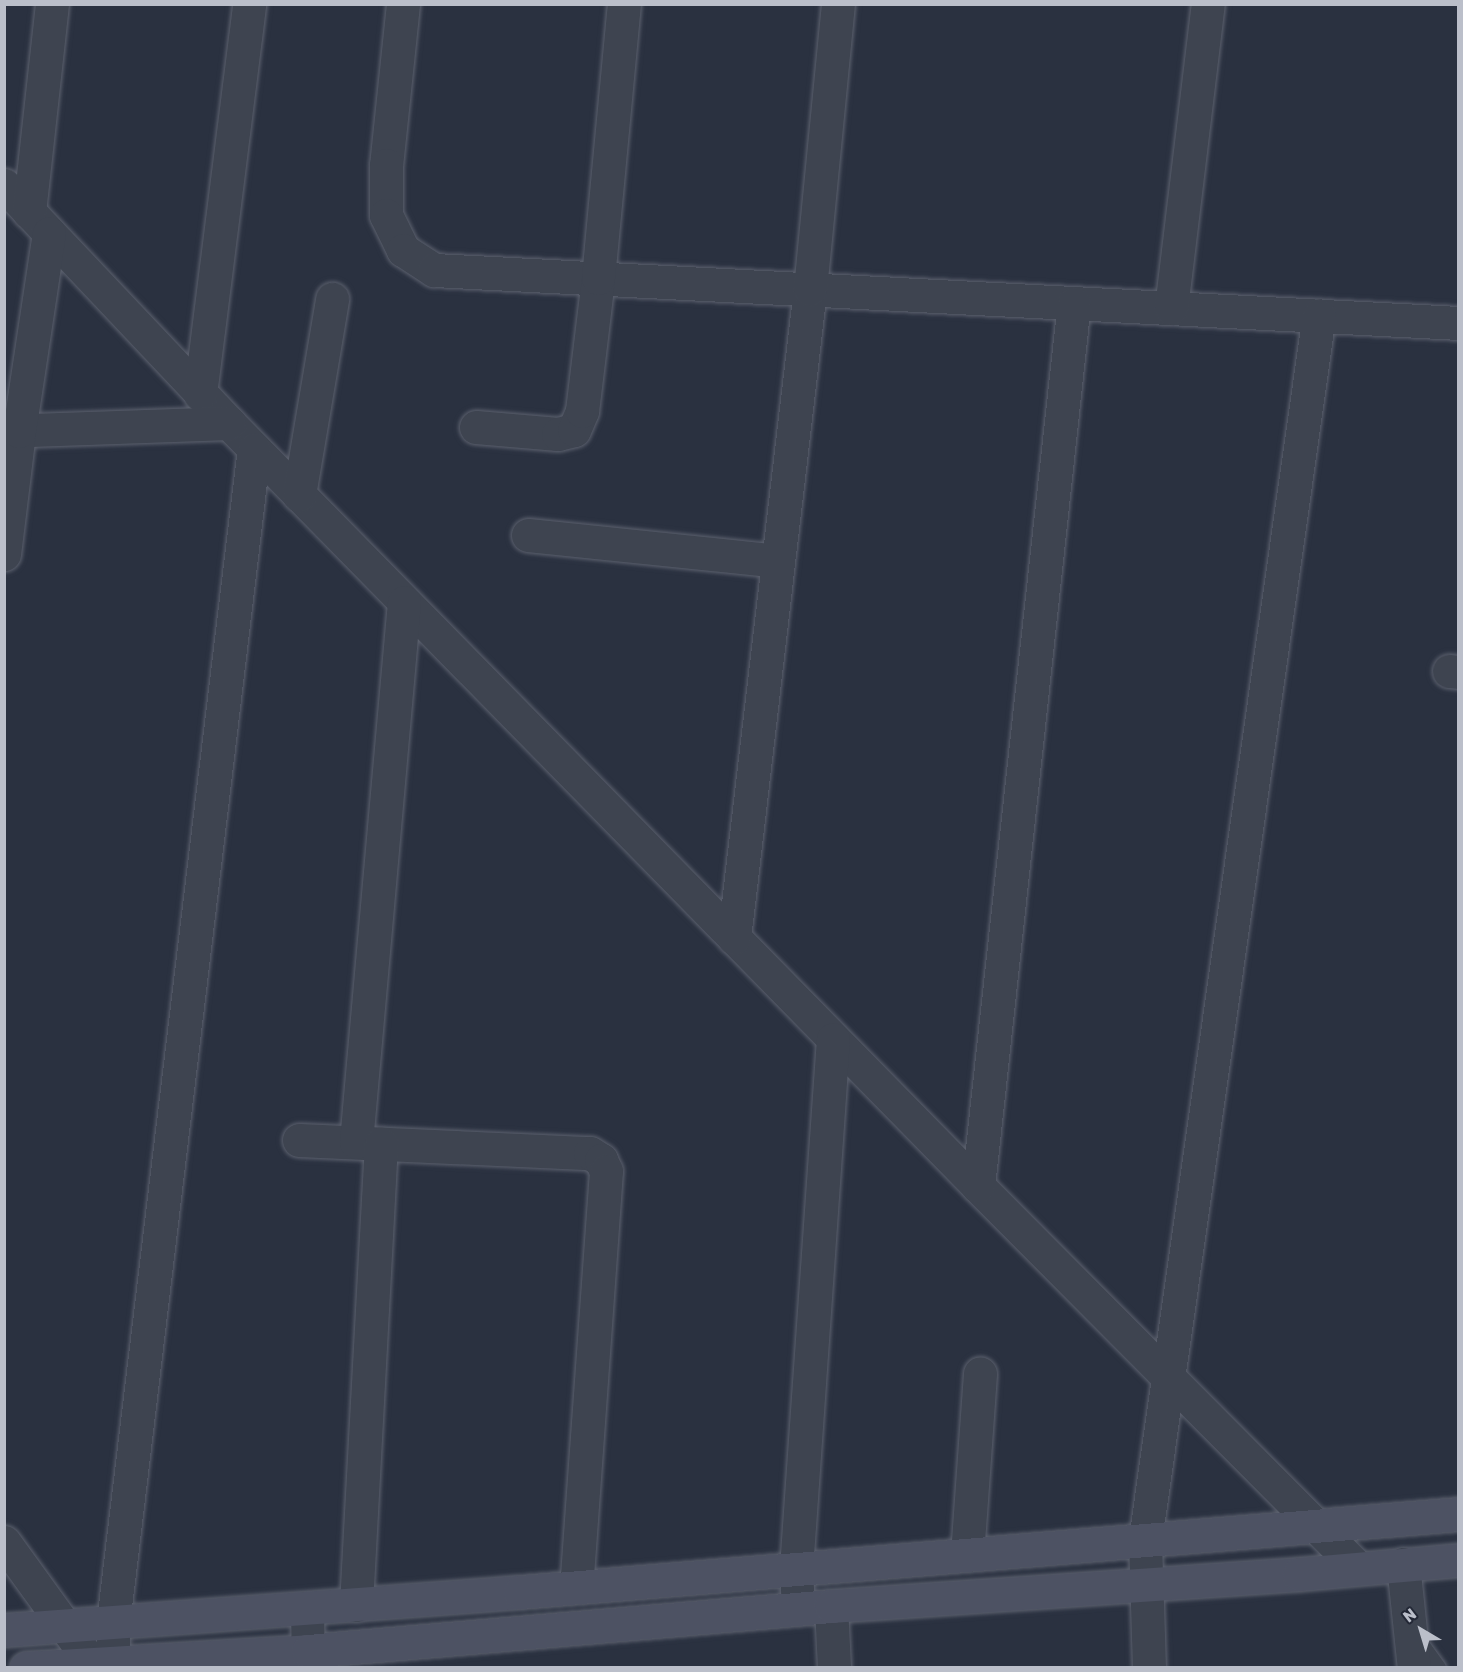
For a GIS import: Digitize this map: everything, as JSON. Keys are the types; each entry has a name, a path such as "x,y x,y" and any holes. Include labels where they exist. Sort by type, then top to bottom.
{"main road":[{"path":"4,1630 307,1609 1458,1514"},
{"path":"26,1668 98,1663 308,1659 798,1608 1146,1585 1458,1560"}],"street":[{"path":"4,554 12,431 39,222 52,4"},
{"path":"200,394 249,4"},
{"path":"403,4 386,165 387,215 403,250 434,270 1458,322"},
{"path":"476,427 558,434 574,430 582,411 598,278 624,4"},
{"path":"734,938 810,289 838,4"},
{"path":"1171,308 1209,4"},
{"path":"4,185 200,394 833,1039 1319,1526 1358,1568"},
{"path":"299,495 332,299"},
{"path":"978,1186 1074,303"},
{"path":"1149,1668 1145,1540 1319,315"},
{"path":"12,431 229,423"},
{"path":"4,1542 64,1625 98,1663 113,1622 254,449"},
{"path":"528,535 778,561"},
{"path":"356,1605 368,1143 404,602"},
{"path":"798,1608 796,1569 833,1039"},
{"path":"299,1140 590,1153 601,1160 606,1171 576,1587"},
{"path":"967,1555 980,1373"},
{"path":"1403,1564 1414,1668"},
{"path":"831,1606 834,1668"},
{"path":"307,1609 308,1659"}],"lane":[{"path":"1411,1631 1438,1668"}]}
